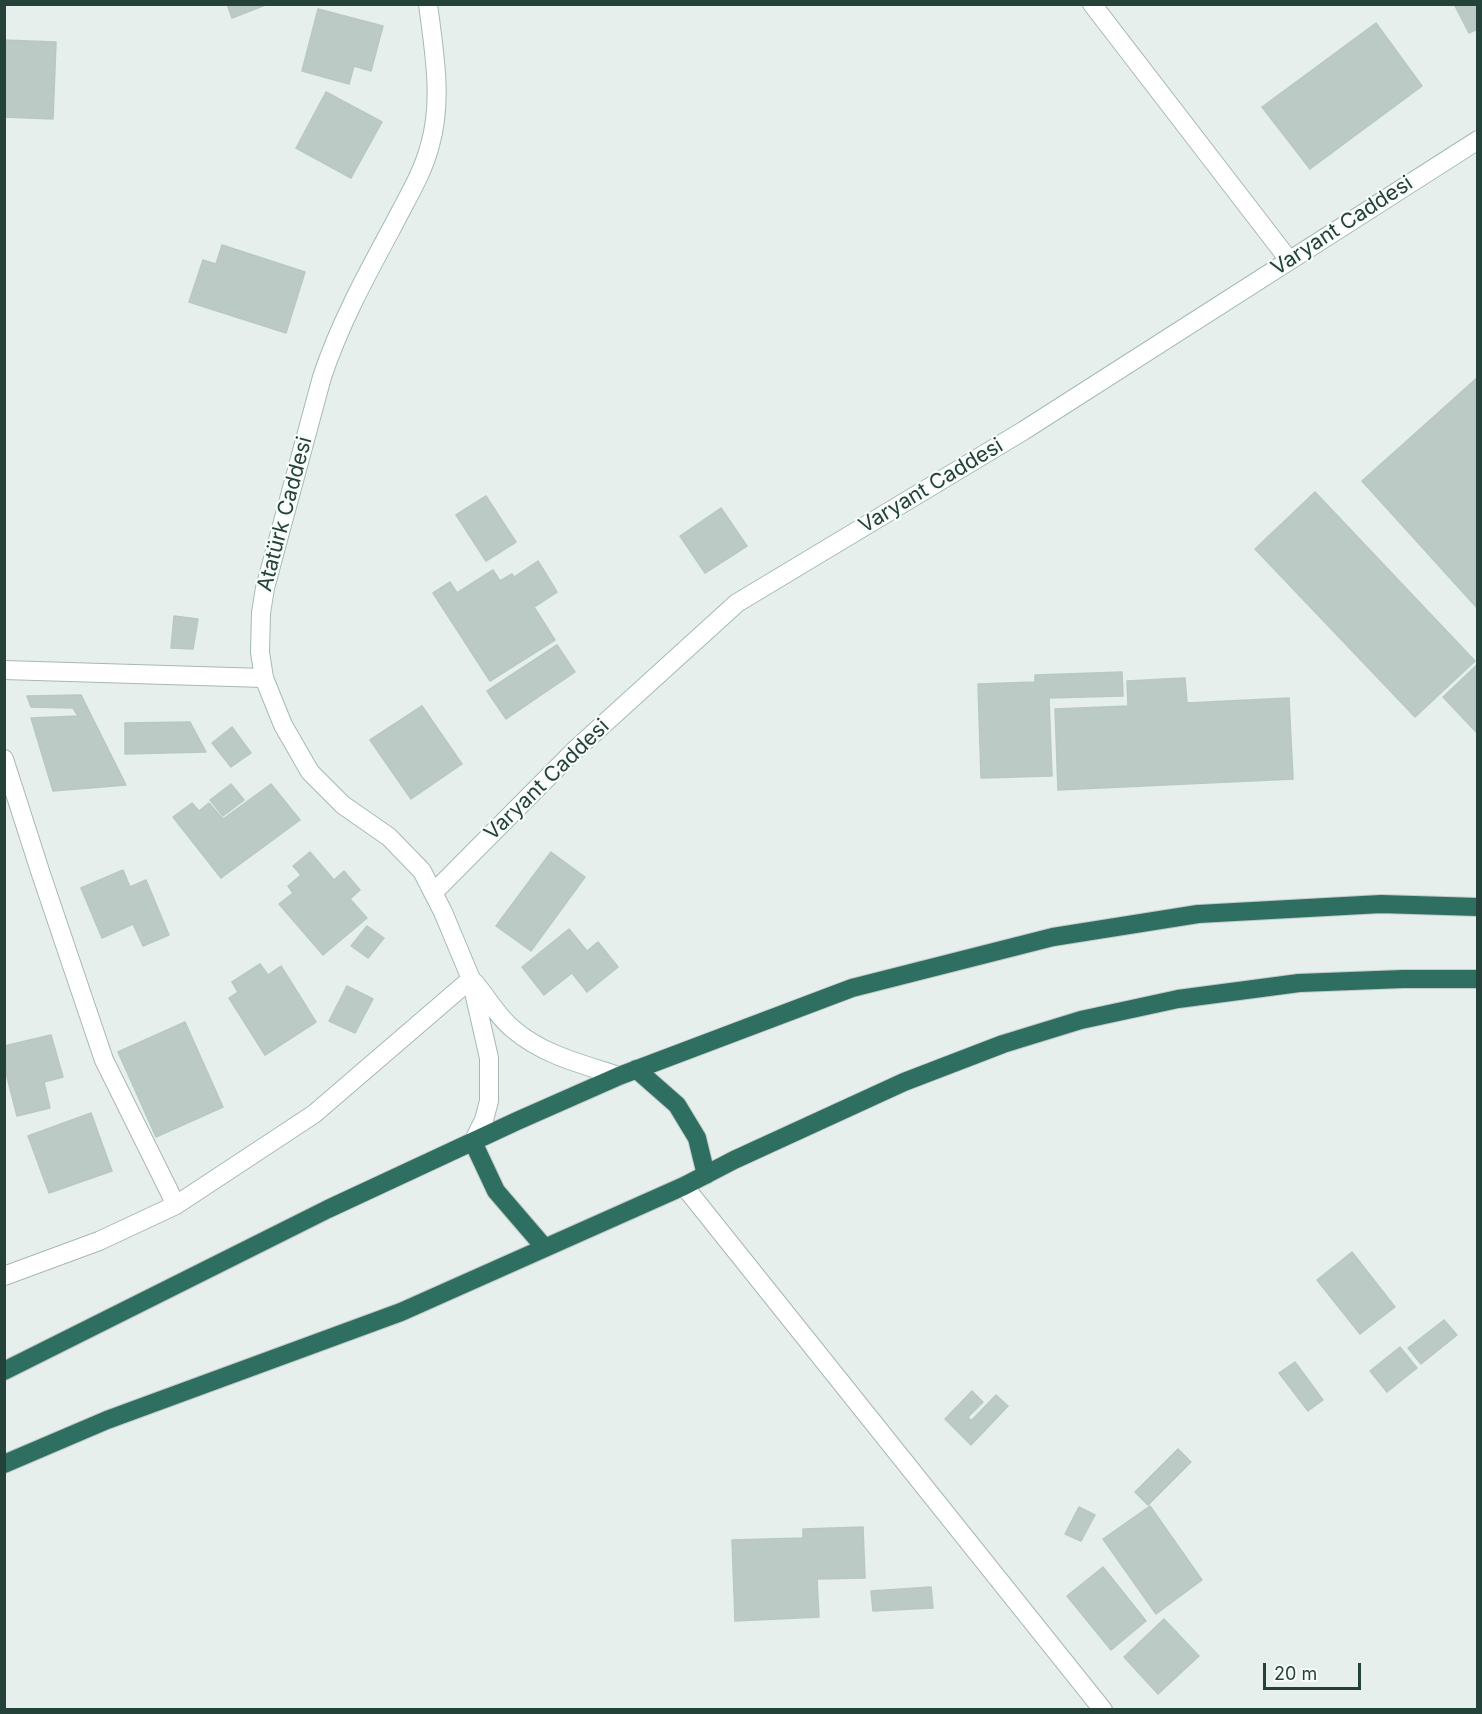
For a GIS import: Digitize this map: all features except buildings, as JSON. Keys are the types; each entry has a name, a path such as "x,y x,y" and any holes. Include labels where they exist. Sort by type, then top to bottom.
{"highway":[{"path":"4,1371 328,1209 619,1076 852,988 1053,937 1198,914 1381,904 1478,907"},
{"path":"4,1464 107,1420 402,1312 684,1186 734,1160 904,1082 1003,1044 1081,1020 1178,999 1299,982 1478,979"},
{"path":"636,1069 677,1105 697,1138 706,1175"},
{"path":"473,1142 496,1191 545,1248"}],"street":[{"name":"Atatürk Caddesi","path":"428,4 437,89 436,118 431,144 422,172 345,316 332,346 265,588 260,652 264,678 283,725 310,772 343,805 389,837 422,871 471,979"},
{"path":"1092,4 1288,260"},
{"name":"Varyant Caddesi","path":"433,892 574,751 737,603 1023,431 1478,140"},
{"path":"4,670 264,678"},
{"path":"4,759 104,1060 176,1205"},
{"path":"4,1276 99,1240 176,1205 314,1114 471,979"},
{"path":"471,979 511,1028 533,1044 564,1058 619,1076"},
{"path":"471,979 489,1058 489,1101 484,1120 473,1142"},
{"path":"684,1186 1103,1710"}]}
